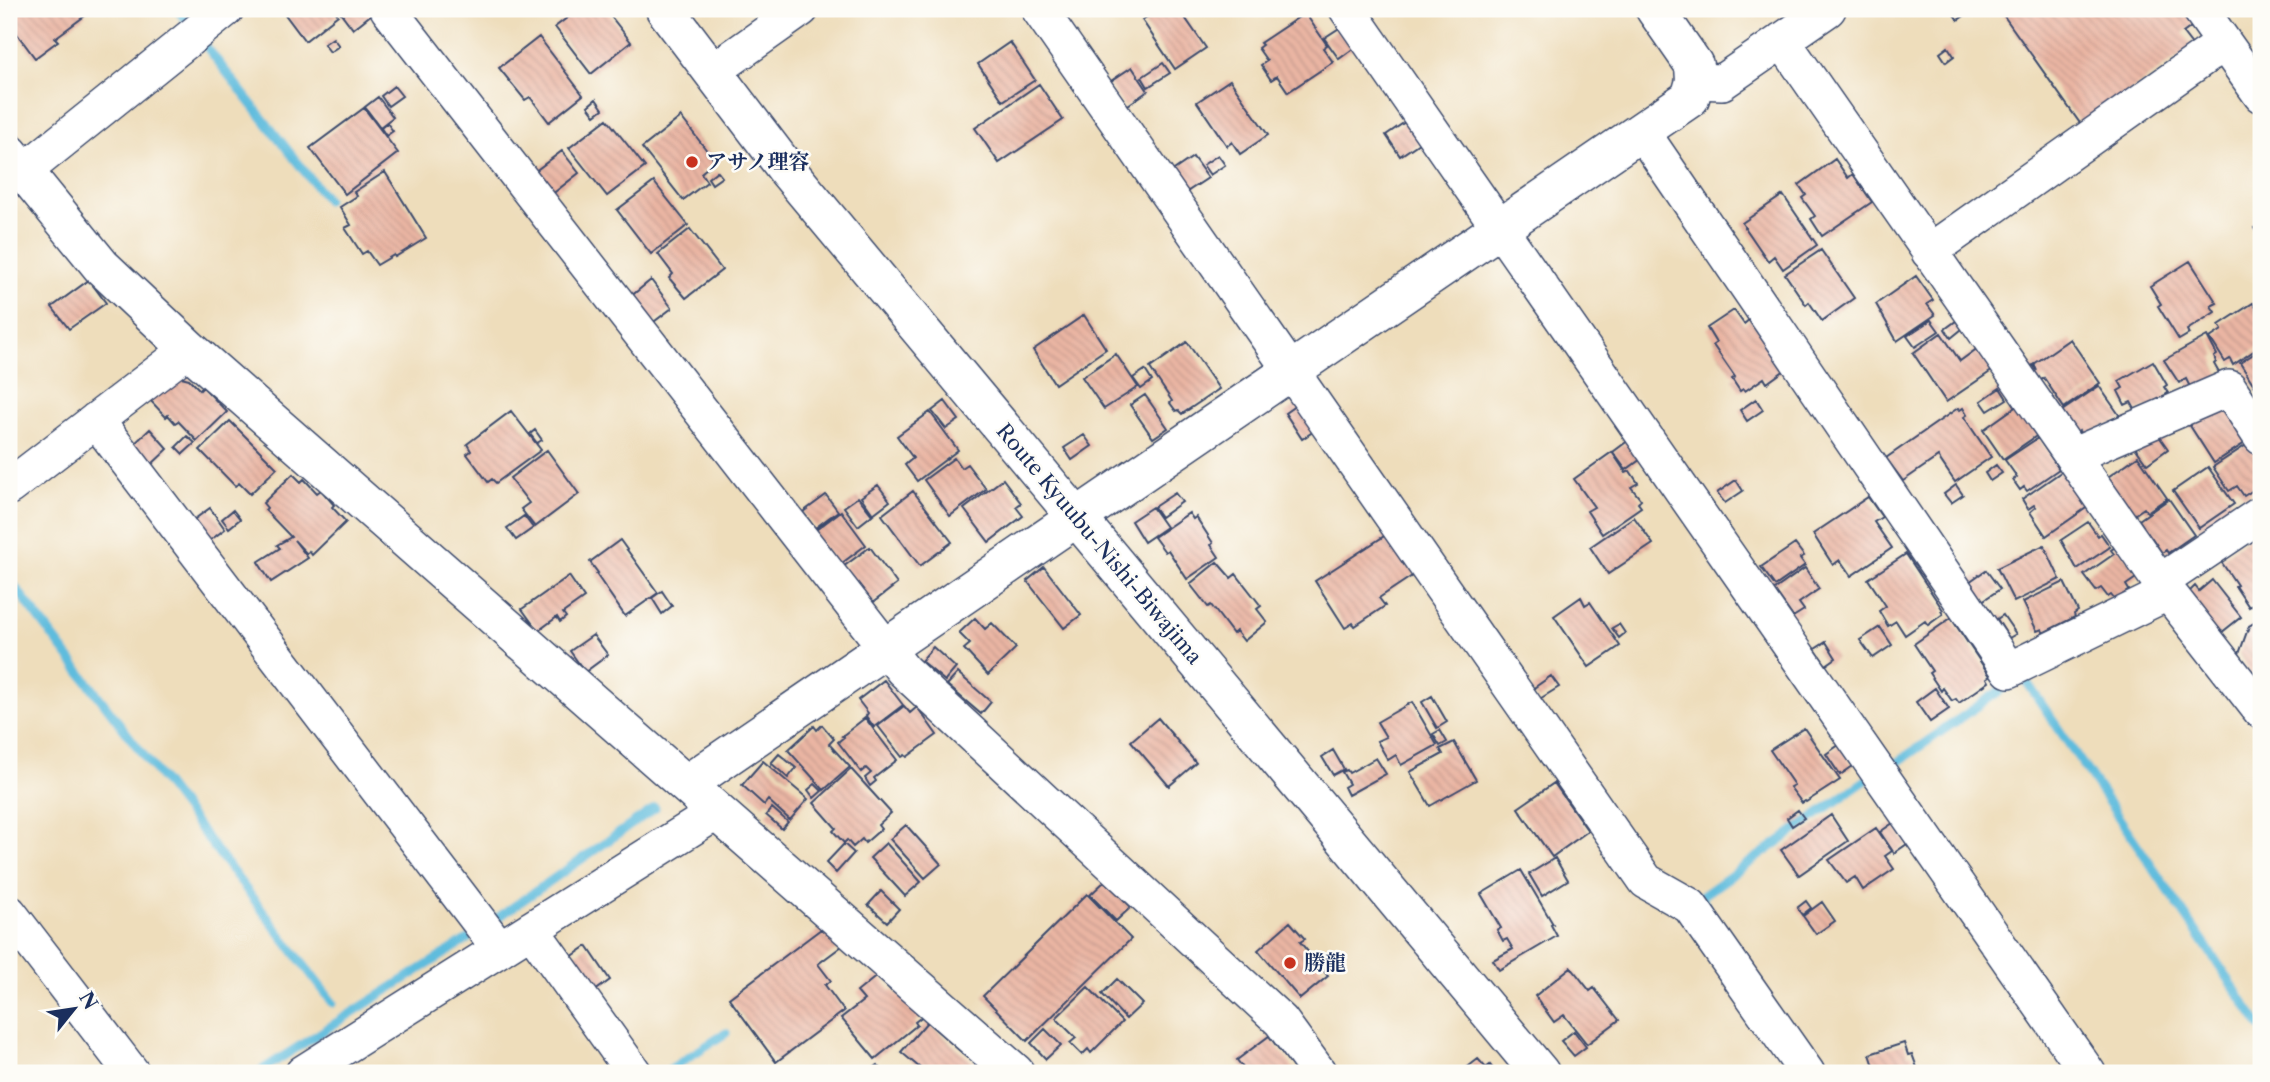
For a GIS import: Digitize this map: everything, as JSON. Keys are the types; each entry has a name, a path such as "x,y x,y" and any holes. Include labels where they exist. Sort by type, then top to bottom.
{"street":[{"path":"226,9 16,163 101,266 189,349 1015,1073"},
{"path":"388,9 903,670 1281,1021 1319,1073"},
{"name":"Route Kyuubu-Nishi-Biwajima","path":"665,9 787,170 1540,1073"},
{"path":"712,72 801,9"},
{"path":"1039,9 1646,881 1690,906 1807,1073"},
{"path":"1348,9 1499,230 2088,1073"},
{"path":"687,784 1690,98 1695,81 1694,65 1655,9"},
{"path":"1695,81 1722,82 1828,9"},
{"path":"2200,9 2261,95"},
{"path":"1782,40 2163,588 2261,710"},
{"path":"1929,251 2224,43"},
{"path":"1642,132 2009,670 2163,588 2261,514"},
{"path":"9,487 189,349"},
{"path":"2072,456 2229,388 2261,437"},
{"path":"96,420 500,949"},
{"path":"303,1073 718,812"},
{"path":"9,913 132,1073"},
{"path":"531,929 634,1073"}],"building":[{"path":"9,9 84,9 82,10 86,15 55,38 58,41 35,58 9,23"},
{"path":"281,9 334,9 338,15 305,41"},
{"path":"338,9 370,9 373,13 353,29"},
{"path":"579,9 605,9 631,42 591,74 555,27"},
{"path":"1159,9 1179,9 1206,48 1175,69 1142,20"},
{"path":"1950,9 1974,9 1958,20"},
{"path":"1999,9 2182,9 2194,25 2183,33 2193,46 2082,126"},
{"path":"1305,13 1327,45 1323,48 1333,62 1288,92 1277,76 1271,80 1261,65 1267,61 1258,48 1262,45 1260,43"},
{"path":"1341,27 1354,48 1339,59 1324,38"},
{"path":"539,37 583,95 549,122 530,97 525,100 499,68"},
{"path":"333,38 339,46 330,52 324,44"},
{"path":"1010,42 1035,80 1003,101 978,64"},
{"path":"1948,47 1954,56 1946,62 1940,53"},
{"path":"1163,63 1170,73 1148,87 1142,77"},
{"path":"1132,67 1148,91 1125,107 1108,83"},
{"path":"1230,80 1268,135 1240,154 1232,142 1227,146 1197,102"},
{"path":"1039,84 1063,120 999,163 975,128"},
{"path":"394,86 402,96 388,106 381,96"},
{"path":"378,97 393,117 380,127 365,107"},
{"path":"596,99 603,109 595,115 588,106"},
{"path":"364,108 398,153 345,194 310,148"},
{"path":"681,117 715,161 701,173 707,182 683,200 642,148"},
{"path":"607,119 645,167 607,196 569,148"},
{"path":"1408,120 1422,141 1400,156 1386,135"},
{"path":"387,123 393,131 386,136 381,128"},
{"path":"562,151 579,173 551,195 534,172"},
{"path":"1218,155 1225,165 1210,175 1203,165"},
{"path":"1193,157 1208,178 1185,193 1171,172"},
{"path":"1835,159 1848,178 1853,174 1872,202 1822,236 1811,219 1815,216 1802,198 1806,195 1799,185"},
{"path":"717,171 722,177 712,184 708,178"},
{"path":"385,172 426,238 377,265 367,251 362,254 345,228 351,225 340,207 357,196 354,192"},
{"path":"654,182 688,225 651,254 617,210"},
{"path":"1783,195 1817,245 1783,269 1774,256 1768,261 1742,223"},
{"path":"2261,223 2261,240 2254,228"},
{"path":"690,229 722,270 686,298 669,278 673,274 658,254"},
{"path":"1821,250 1854,298 1822,321 1809,302 1806,305 1785,274"},
{"path":"2190,261 2217,303 2211,306 2215,312 2187,330 2189,334 2179,340 2158,306 2161,304 2150,286"},
{"path":"1916,276 1933,300 1927,304 1935,315 1897,341 1876,304"},
{"path":"89,280 106,303 69,329 52,307"},
{"path":"651,280 672,308 651,324 630,297"},
{"path":"2253,303 2261,316 2261,346 2233,365 2230,359 2225,362 2210,338 2222,330 2219,325"},
{"path":"1734,310 1744,324 1750,319 1789,367 1767,383 1764,378 1745,391 1740,391 1732,379 1735,377 1713,345 1716,343 1707,328"},
{"path":"1084,315 1106,349 1055,384 1033,350"},
{"path":"1931,320 1939,331 1915,347 1907,336"},
{"path":"1956,321 1962,329 1951,338 1945,329"},
{"path":"1941,333 1960,361 1978,348 1993,370 1946,402 1913,353"},
{"path":"2207,336 2217,355 2214,357 2214,364 2222,378 2192,391 2186,379 2179,383 2164,360"},
{"path":"2070,339 2100,383 2064,408 2044,378 2033,386 2023,371 2033,365 2037,371 2034,364"},
{"path":"1187,342 1219,389 1182,414 1170,403 1172,401 1150,368"},
{"path":"2261,349 2261,396 2240,363"},
{"path":"1116,354 1138,387 1104,409 1082,377"},
{"path":"2153,361 2167,385 2164,387 2168,393 2165,395 2168,401 2136,411 2131,402 2125,405 2118,391 2123,388 2119,381"},
{"path":"1145,370 1152,381 1141,389 1133,378"},
{"path":"173,375 189,379 200,390 203,387 227,412 197,441 178,421 175,423 168,415 166,417 149,399"},
{"path":"2099,386 2122,419 2082,436 2079,431 2074,435 2059,413"},
{"path":"2000,388 2007,399 1988,411 1981,401"},
{"path":"1145,395 1168,428 1153,438 1130,405"},
{"path":"1756,399 1763,410 1747,421 1740,410"},
{"path":"945,401 959,420 946,429 932,411"},
{"path":"1302,401 1320,427 1302,439 1285,413"},
{"path":"2216,402 2254,437 2214,463 2187,421"},
{"path":"2021,403 2042,432 2003,459 1983,430"},
{"path":"1958,408 1963,408 1967,415 1964,417 1991,457 1955,482 1938,457 1903,481 1886,458"},
{"path":"511,411 541,450 496,483 492,479 488,482 467,454 471,451 467,444"},
{"path":"930,412 958,450 917,481 905,465 913,458 897,436"},
{"path":"230,421 277,468 250,494 239,483 235,486 200,450"},
{"path":"150,429 168,449 150,466 131,447"},
{"path":"2154,429 2168,449 2147,464 2132,443"},
{"path":"535,430 542,440 537,443 530,434"},
{"path":"1084,435 1092,446 1072,460 1064,448"},
{"path":"187,436 195,443 183,454 176,447"},
{"path":"2038,438 2059,469 2027,491 2024,487 2020,490 2013,480 2017,477 2005,460"},
{"path":"1629,440 1641,459 1626,470 1613,452"},
{"path":"2251,442 2261,458 2261,485 2244,496 2237,486 2229,491 2213,467"},
{"path":"547,450 579,494 535,527 521,509 529,503 510,478"},
{"path":"1612,452 1626,473 1630,471 1638,483 1631,487 1641,500 1638,503 1641,507 1602,534 1587,511 1594,507 1574,479"},
{"path":"2138,456 2167,498 2147,512 2144,508 2131,517 2105,479"},
{"path":"954,458 961,468 967,464 986,489 950,516 924,480"},
{"path":"1996,465 2002,473 1990,481 1985,473"},
{"path":"2208,467 2234,504 2199,528 2173,491"},
{"path":"2064,470 2089,506 2046,536 2030,512 2036,507 2034,505 2028,509 2022,499"},
{"path":"293,474 301,482 304,479 317,493 321,490 346,522 312,555 309,551 307,554 294,540 308,558 271,582 258,562 280,548 277,545 291,537 265,510 267,508 263,503"},
{"path":"1003,479 1021,503 1016,507 1023,516 989,542 964,509"},
{"path":"1736,480 1743,491 1725,503 1717,493"},
{"path":"878,485 890,501 873,514 861,497"},
{"path":"1956,485 1963,495 1951,503 1944,494"},
{"path":"913,491 952,542 920,566 882,515"},
{"path":"1175,493 1182,502 1161,517 1154,507"},
{"path":"826,495 838,511 815,528 803,512"},
{"path":"858,497 872,515 858,526 844,507"},
{"path":"1868,497 1882,517 1874,522 1892,548 1851,576 1840,560 1833,565 1813,534"},
{"path":"2169,499 2194,535 2168,553 2166,550 2162,553 2152,538 2147,541 2138,529 2143,526 2139,520"},
{"path":"1152,507 1166,527 1144,542 1131,521"},
{"path":"210,508 225,529 204,545 188,524"},
{"path":"233,510 240,519 229,528 222,519"},
{"path":"841,511 866,545 838,566 812,533"},
{"path":"1189,513 1193,519 1196,517 1219,557 1187,579 1168,550 1165,552 1154,537"},
{"path":"524,516 533,528 516,540 507,528"},
{"path":"1634,517 1653,544 1608,574 1590,547"},
{"path":"2088,522 2110,547 2077,569 2061,540"},
{"path":"1389,533 1415,574 1379,598 1385,606 1355,626 1353,623 1345,628 1315,581"},
{"path":"2252,534 2261,547 2261,598 2249,607 2220,560"},
{"path":"620,540 658,593 625,616 590,562"},
{"path":"1795,544 1804,556 1800,558 1805,565 1775,586 1761,567"},
{"path":"2044,545 2060,579 2014,602 1997,568"},
{"path":"2118,545 2139,576 2126,585 2129,590 2115,600 2111,595 2108,597 2101,588 2096,591 2084,575 2114,554 2111,550"},
{"path":"870,547 897,584 871,604 843,567"},
{"path":"1906,554 1943,614 1928,625 1925,621 1905,635 1896,621 1888,626 1879,611 1886,606 1868,579"},
{"path":"1217,562 1231,578 1236,574 1261,606 1257,609 1267,622 1244,641 1236,631 1233,634 1211,605 1208,607 1190,584"},
{"path":"1044,567 1081,615 1064,628 1027,581"},
{"path":"1805,568 1819,589 1799,603 1804,610 1793,617 1774,590"},
{"path":"1986,570 2000,589 1982,601 1969,582"},
{"path":"569,576 584,598 563,613 566,617 560,622 557,617 538,631 522,609"},
{"path":"2212,580 2241,617 2216,637 2187,594 2195,586 2199,591"},
{"path":"2064,582 2078,611 2074,614 2075,617 2043,633 2042,629 2037,631 2023,602"},
{"path":"662,591 672,606 662,614 652,598"},
{"path":"1581,597 1585,605 1590,602 1620,646 1589,667 1554,616"},
{"path":"2003,615 2016,634 2009,638 1997,619"},
{"path":"975,618 985,629 992,623 1016,648 988,675 964,649 970,644 959,633"},
{"path":"1951,618 1990,676 1987,678 1989,682 1959,703 1956,699 1952,701 1943,688 1941,691 1929,673 1932,671 1914,644"},
{"path":"2261,619 2261,691 2239,654 2249,626"},
{"path":"1619,624 1625,633 1619,638 1612,628"},
{"path":"1880,627 1892,645 1873,658 1860,640"},
{"path":"593,635 608,655 585,672 570,651"},
{"path":"1826,642 1836,658 1826,665 1815,649"},
{"path":"933,647 956,668 945,681 921,661"},
{"path":"958,673 991,702 981,714 947,685"},
{"path":"1551,676 1559,687 1538,700 1531,690"},
{"path":"884,680 903,705 874,727 858,700"},
{"path":"1935,688 1949,709 1930,722 1916,702"},
{"path":"1432,696 1447,722 1437,728 1422,702"},
{"path":"1412,702 1437,745 1401,765 1396,755 1388,760 1377,741 1386,737 1377,722"},
{"path":"904,706 910,713 917,707 937,735 907,757 902,757 878,726"},
{"path":"865,718 897,760 874,778 876,781 870,786 865,778 871,773 866,768 861,772 838,742"},
{"path":"1158,718 1196,763 1169,786 1131,741"},
{"path":"822,725 834,739 829,744 850,767 824,790 788,750 814,726 817,730"},
{"path":"1804,728 1840,780 1802,803 1790,787 1794,785 1770,750"},
{"path":"1440,730 1447,742 1440,746 1433,734"},
{"path":"1454,742 1476,780 1430,806 1410,772 1443,754 1440,749"},
{"path":"1839,745 1853,766 1840,775 1826,754"},
{"path":"1333,750 1344,769 1333,775 1322,757"},
{"path":"779,754 796,768 788,778 771,763"},
{"path":"1376,758 1386,774 1348,795 1344,787 1349,784 1342,772 1347,770 1349,773"},
{"path":"763,761 808,799 790,820 768,800 764,805 742,785"},
{"path":"851,769 891,813 878,825 881,829 865,843 862,839 853,847 847,840 844,843 833,831 836,828 814,803"},
{"path":"1554,783 1588,831 1552,857 1518,808"},
{"path":"815,784 822,791 814,798 808,790"},
{"path":"772,808 788,822 782,829 766,815"},
{"path":"1798,810 1804,818 1792,826 1787,818"},
{"path":"1831,815 1848,841 1799,875 1781,850"},
{"path":"1893,823 1907,844 1894,853 1880,832"},
{"path":"906,825 941,864 925,878 890,839"},
{"path":"1876,828 1892,851 1885,856 1894,869 1863,890 1855,877 1846,883 1829,860"},
{"path":"886,843 921,882 905,896 870,858"},
{"path":"844,844 854,853 836,873 826,863"},
{"path":"1555,858 1568,880 1542,896 1529,874"},
{"path":"1521,870 1553,924 1551,925 1557,936 1499,970 1493,960 1513,949 1507,939 1503,941 1497,930 1501,928 1481,894"},
{"path":"1105,881 1131,907 1116,921 1090,895"},
{"path":"881,891 899,909 887,922 868,905"},
{"path":"1087,894 1131,939 1027,1041 983,996"},
{"path":"1806,901 1811,908 1802,915 1797,908"},
{"path":"1822,902 1835,921 1816,934 1803,916"},
{"path":"1290,922 1305,939 1300,942 1328,976 1300,999 1258,950"},
{"path":"821,929 842,946 818,964 831,981 825,985 844,1011 776,1062 729,998"},
{"path":"587,946 610,980 595,991 571,957"},
{"path":"1571,967 1590,991 1594,988 1619,1020 1587,1044 1564,1015 1554,1022 1535,996"},
{"path":"878,975 891,991 924,1015 915,1022 917,1025 875,1059 841,1018 864,1000 857,992"},
{"path":"1117,979 1142,1004 1126,1019 1102,994"},
{"path":"1088,987 1122,1022 1091,1053 1088,1049 1082,1055 1070,1043 1076,1038 1056,1018"},
{"path":"927,1022 984,1072 926,1073 901,1052"},
{"path":"1045,1029 1061,1045 1046,1059 1031,1043"},
{"path":"1574,1031 1586,1047 1574,1056 1561,1041"},
{"path":"1269,1036 1297,1073 1247,1073 1237,1060"},
{"path":"1904,1043 1908,1055 1912,1054 1919,1073 1873,1073 1870,1054"},
{"path":"1478,1059 1486,1068 1490,1065 1496,1073 1460,1073"},
{"path":"878,1065 884,1073 867,1073"}],"waterway":[{"path":"177,9 189,24"},
{"path":"205,45 327,200"},
{"path":"9,579 333,1003"},
{"path":"2022,675 2261,1027"},
{"path":"1892,766 2015,680"},
{"path":"1705,904 1701,897 1866,780"},
{"path":"493,921 655,808"},
{"path":"257,1073 468,939"},
{"path":"664,1073 726,1033"}],"place":[{"name":"アサノ理容","path":"692,162"},
{"name":"勝龍","path":"1290,963"}]}
